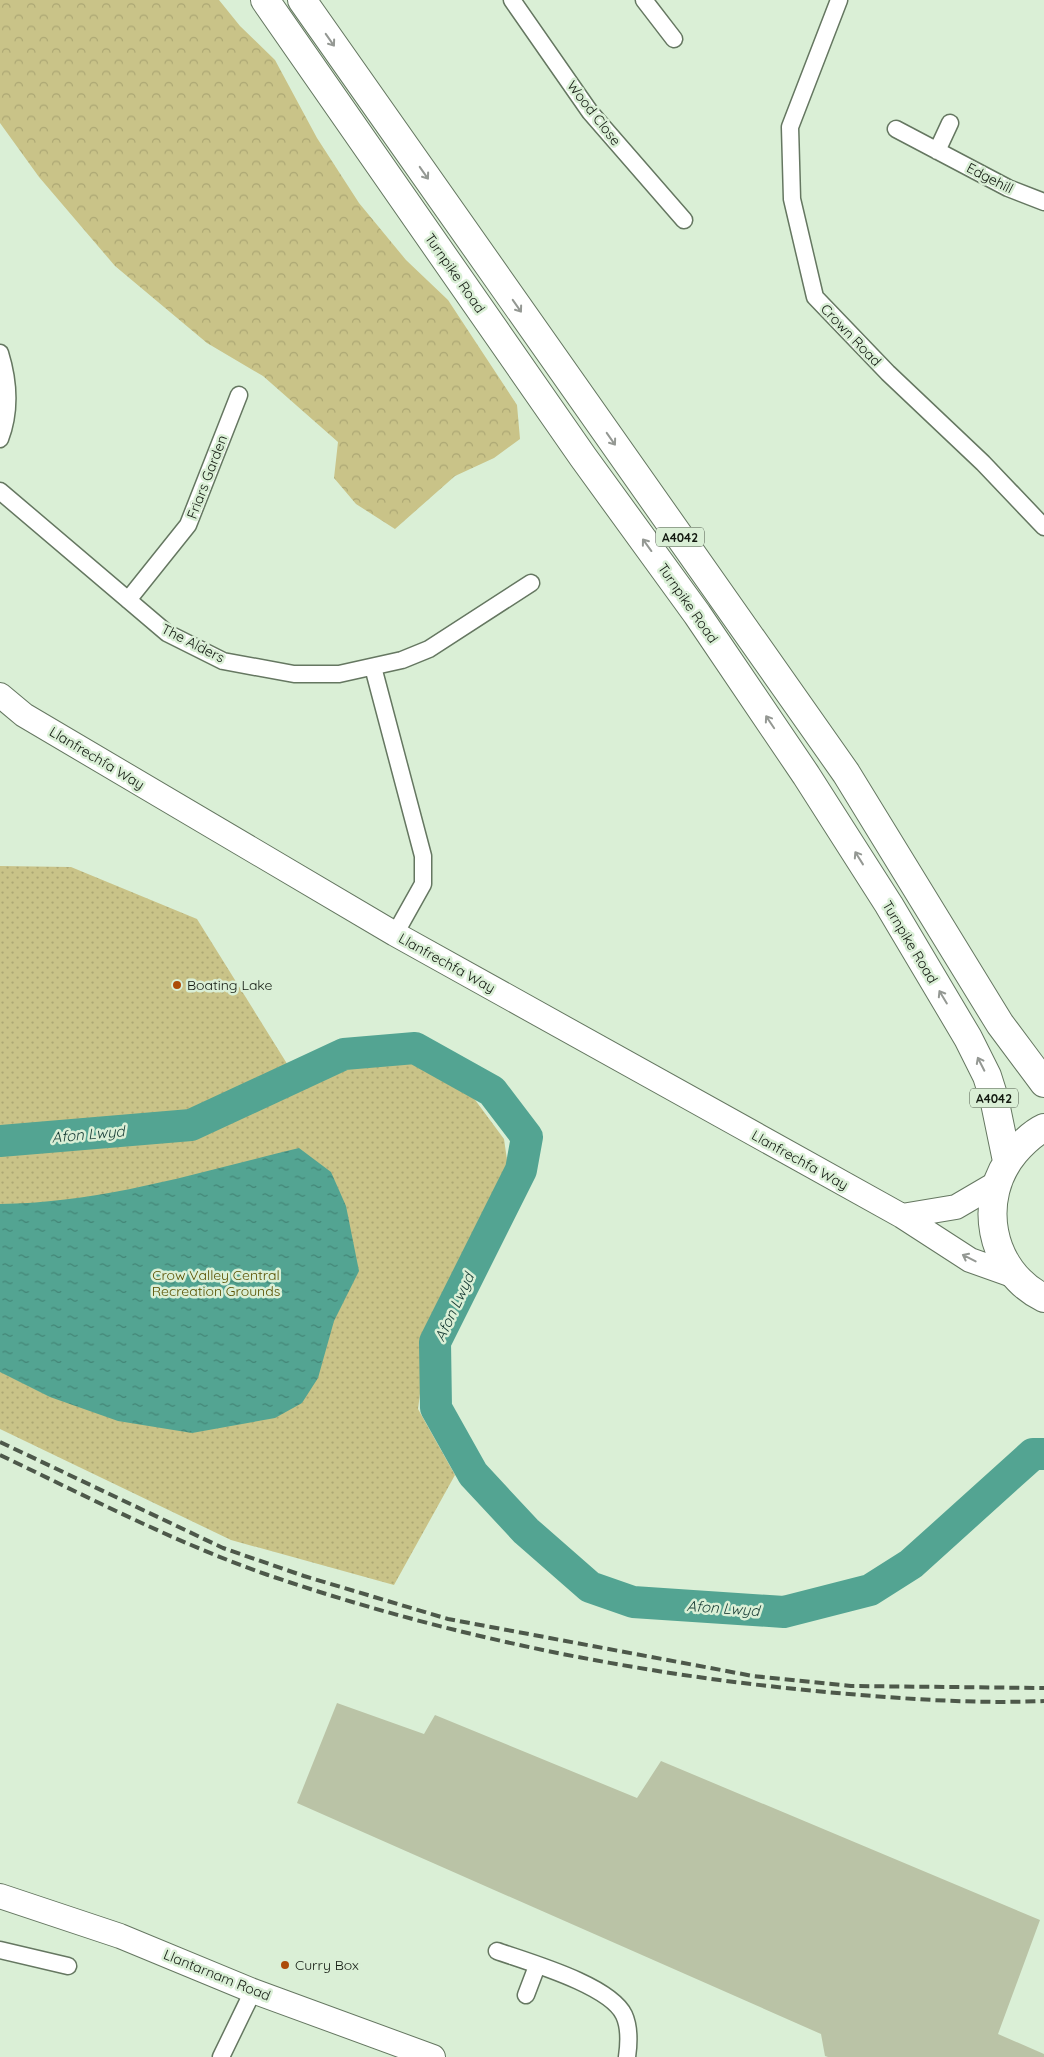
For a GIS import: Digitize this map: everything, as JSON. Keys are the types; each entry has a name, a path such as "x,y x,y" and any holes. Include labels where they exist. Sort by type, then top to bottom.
{"highway":[{"name":"Turnpike Road","path":"265,0 583,457 697,614 811,783 968,1038 987,1076 994,1098 1002,1172"},
{"name":"A4042","path":"302,0 846,773 1000,1024 1044,1083"},
{"path":"1041,1301 1015,1276 1004,1260 996,1241 992,1222 992,1202 1002,1172 1022,1143 1044,1128"}],"street":[{"name":"Wood Close","path":"512,0 590,112 684,220"},
{"path":"644,0 674,39"},
{"name":"Crown Road","path":"839,0 790,127 792,199 815,297 888,373 983,463 1044,527"},
{"path":"937,151 950,123"},
{"name":"Edgehill","path":"896,129 1008,188 1044,202"},
{"path":"0,353 5,370 8,402 6,422 0,439"},
{"name":"Friars Garden","path":"128,600 188,525 239,395"},
{"name":"The Alders","path":"0,491 167,633 223,661 294,674 339,674 402,660 429,649 530,583"},
{"path":"373,667 423,856 423,884 395,934"},
{"name":"Llanfrechfa Way","path":"0,695 24,715 395,934 902,1216 970,1260 1015,1276"},
{"path":"902,1216 956,1207 1002,1172"},
{"name":"Llantarnam Road","path":"0,1896 120,1936 253,1991 433,2057"},
{"path":"0,1950 68,1966"},
{"path":"497,1951 583,1983 613,2001 624,2014 628,2029 627,2057"},
{"path":"526,1995 537,1966"},
{"path":"220,2057 253,1991"}],"green space":[{"path":"0,0 219,0 240,26 275,60 317,138 359,203 406,260 448,300 517,405 520,439 494,458 455,476 395,529 356,504 334,478 338,442 263,376 207,343 115,266 39,177 0,123"},
{"name":"Crow Valley Central Recreation Grounds","path":"0,866 71,867 197,919 299,1083 351,1059 411,1055 470,1093 504,1139 509,1174 429,1323 418,1409 455,1475 394,1585 231,1540 0,1429"}],"water":[{"path":"299,1148 331,1172 346,1206 359,1271 334,1321 318,1378 302,1403 275,1418 192,1433 118,1421 50,1397 0,1372 0,1204 76,1198 151,1185"}],"building":[{"path":"337,1703 424,1734 435,1715 637,1798 661,1761 1040,1920 998,2034 1044,2054 1044,2057 825,2056 821,2034 297,1803"}],"waterway":[{"name":"Afon Lwyd","path":"0,1141 191,1125 344,1054 415,1048 492,1091 527,1137 521,1170 435,1342 436,1408 473,1474 526,1531 590,1587 633,1602 784,1612 870,1590 911,1564 1033,1454 1044,1454"}],"railway":[{"path":"0,1442 223,1548 304,1576 448,1619 753,1676 851,1686 1044,1688"},
{"path":"0,1455 132,1519 200,1549 268,1575 407,1618 478,1636 621,1665 765,1686 915,1699 992,1702 1044,1701"}],"place":[{"name":"Boating Lake","path":"177,985"},
{"name":"Curry Box","path":"285,1965"}]}
